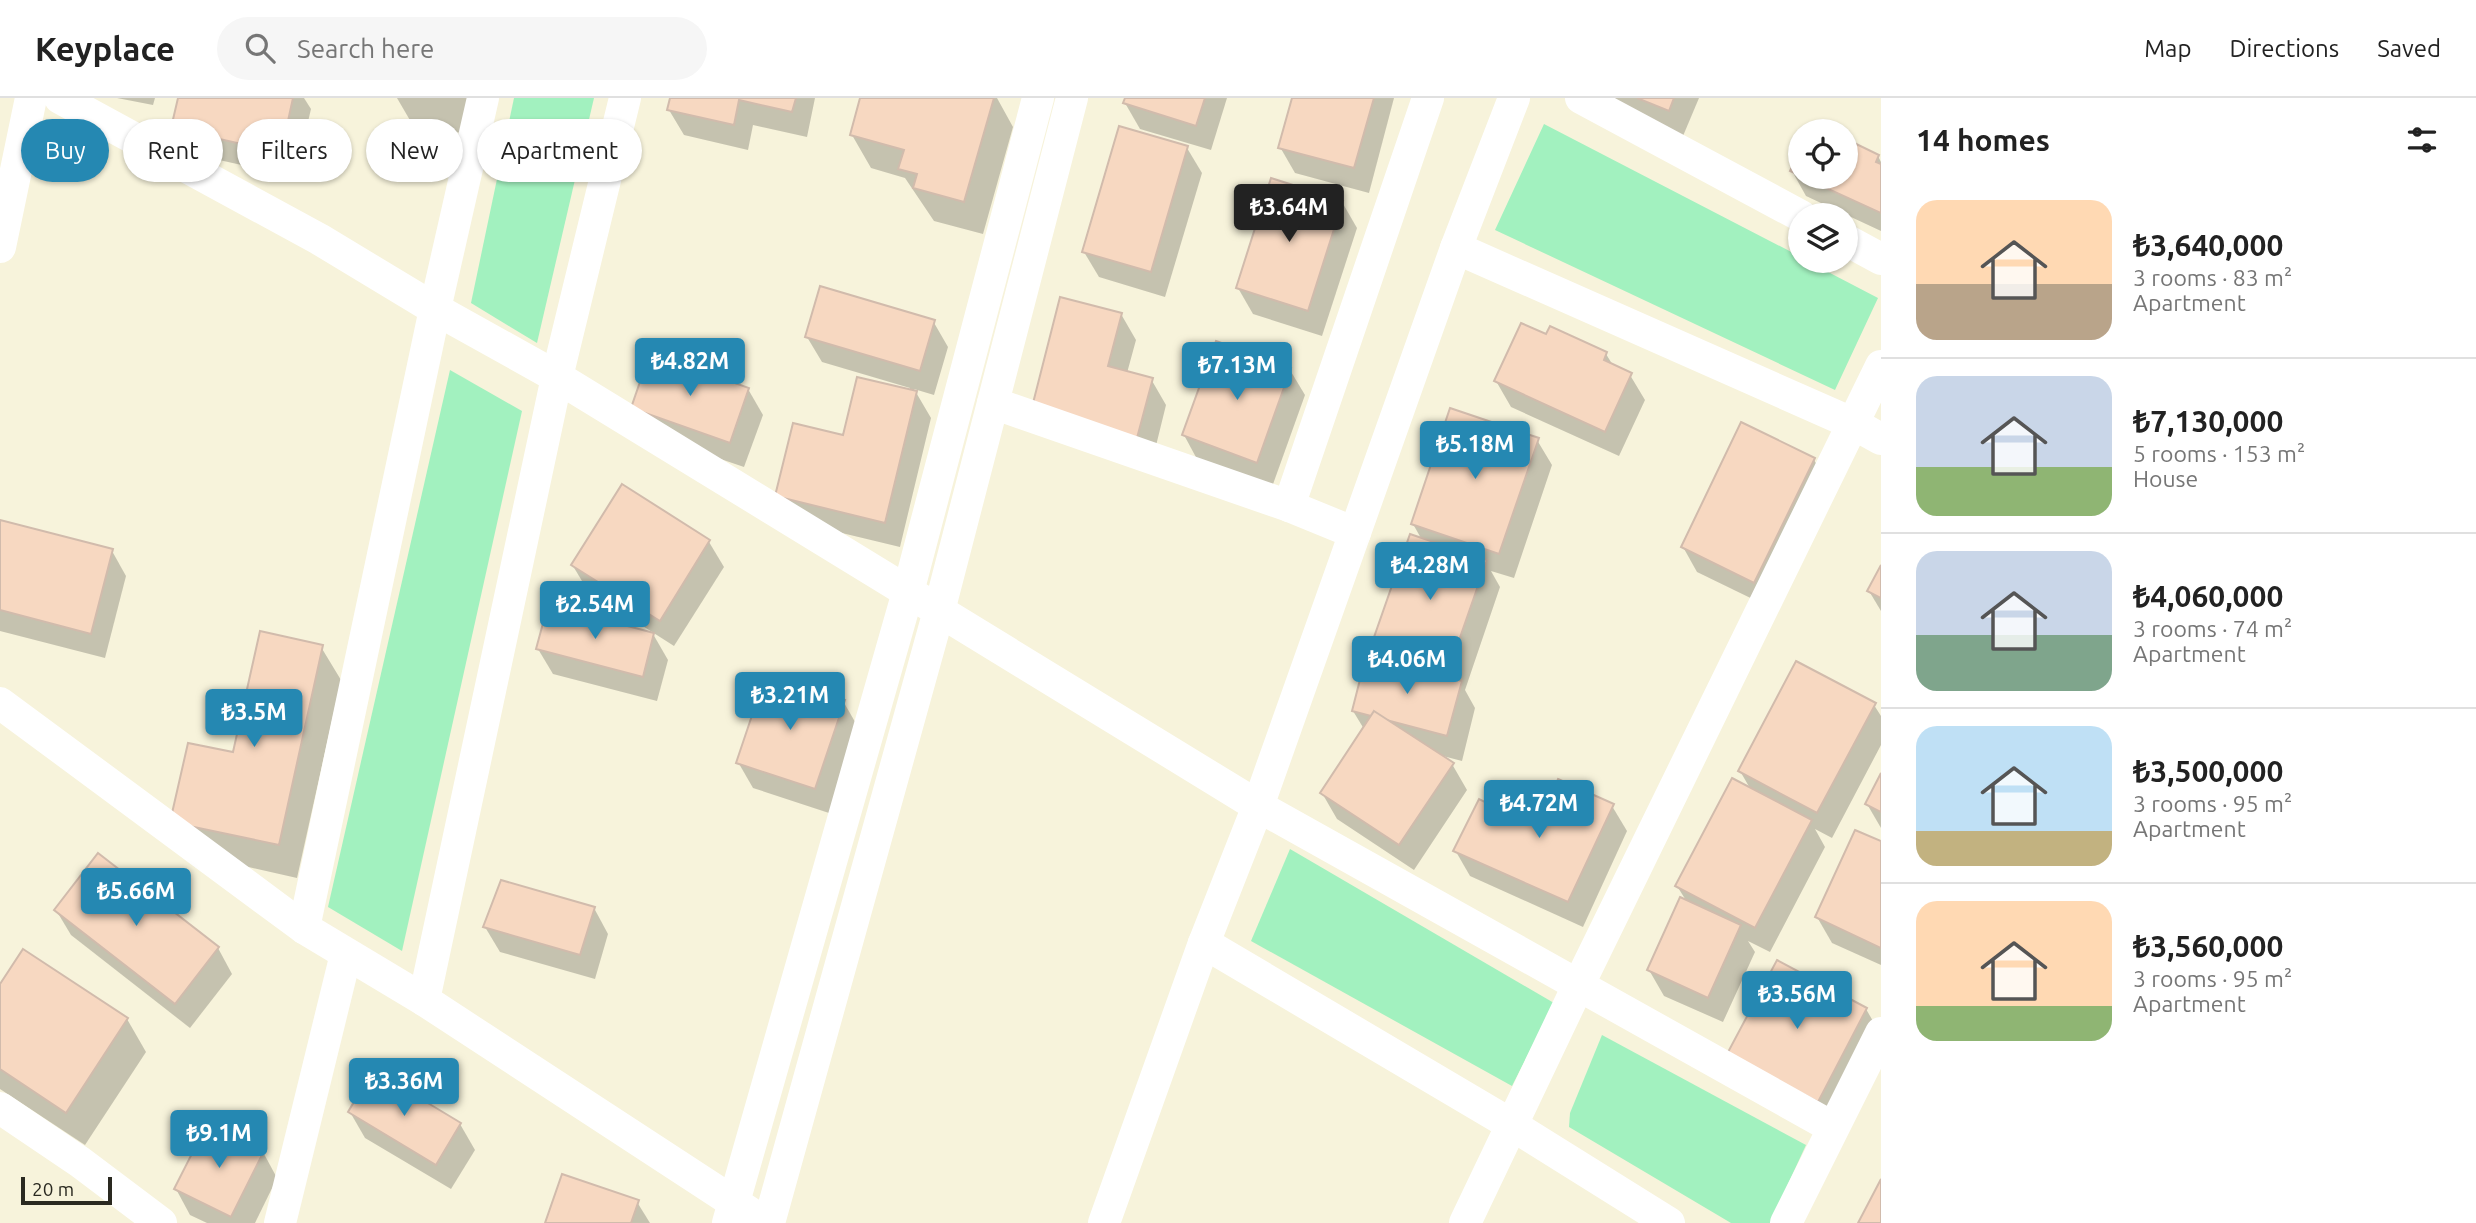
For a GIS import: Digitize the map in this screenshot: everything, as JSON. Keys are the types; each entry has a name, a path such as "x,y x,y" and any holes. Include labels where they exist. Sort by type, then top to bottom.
{"street":[{"path":"0,247 31,98"},
{"path":"60,98 319,239 435,309 557,377 1258,806 1832,1127"},
{"path":"304,928 435,309 483,98"},
{"path":"424,1000 557,377 625,98"},
{"path":"731,1213 908,592 1038,98"},
{"path":"0,703 304,928 424,1000 731,1213 767,1223 939,611 1072,98"},
{"path":"1289,506 1428,98"},
{"path":"1104,1223 1204,943 1258,806 1457,248 1514,98"},
{"path":"1581,98 1788,209"},
{"path":"1858,247 1881,259"},
{"path":"1457,248 1854,424 1881,439"},
{"path":"1465,1223 1881,366"},
{"path":"993,403 1289,506 1355,533"},
{"path":"1204,943 1512,1125 1669,1223"},
{"path":"279,1223 346,954"},
{"path":"1786,1223 1881,1033"},
{"path":"0,1108 161,1223"}],"green space":[{"path":"514,98 594,98 589,119 510,119"},
{"path":"1544,124 1788,250 1788,273 1830,273 1878,298 1835,390 1495,230"},
{"path":"496,182 574,182 537,343 471,303"},
{"path":"450,370 522,411 402,951 328,907"},
{"path":"1290,849 1554,1003 1512,1086 1251,941"},
{"path":"1602,1035 1806,1145 1770,1223 1731,1223 1569,1127 1570,1113"}],"building":[{"path":"178,98 293,98 288,119 237,119 237,143 223,140 223,119 173,119"},
{"path":"670,98 796,98 792,112 739,100 734,125 667,110"},
{"path":"860,98 994,98 964,202 913,188 917,174 898,169 904,150 850,135"},
{"path":"1125,98 1205,98 1196,126 1123,103"},
{"path":"1292,98 1374,98 1354,168 1278,148"},
{"path":"1637,98 1674,98 1669,111"},
{"path":"1119,126 1188,146 1151,272 1082,252"},
{"path":"1858,145 1879,155 1876,162 1881,164 1881,213 1828,189 1858,189"},
{"path":"1271,178 1343,201 1308,311 1236,288"},
{"path":"820,286 935,320 920,371 805,337"},
{"path":"1060,297 1122,313 1108,366 1153,378 1137,438 1031,411"},
{"path":"1521,323 1546,334 1550,326 1607,352 1604,360 1632,373 1605,432 1494,381"},
{"path":"1216,341 1291,368 1257,463 1182,435"},
{"path":"650,353 749,388 730,443 631,408"},
{"path":"857,377 917,391 885,523 775,496 793,423 843,435"},
{"path":"1450,408 1539,438 1499,554 1411,524"},
{"path":"1741,422 1815,458 1754,583 1681,547"},
{"path":"622,484 710,540 660,621 571,565"},
{"path":"0,520 113,549 91,634 0,610"},
{"path":"1410,534 1487,560 1449,669 1372,643"},
{"path":"1881,565 1881,598 1867,591"},
{"path":"548,605 654,633 643,677 536,649"},
{"path":"260,631 323,645 279,845 170,822 188,743 233,752"},
{"path":"1366,656 1462,681 1447,736 1352,711"},
{"path":"1796,661 1876,703 1817,813 1738,771"},
{"path":"766,674 845,700 815,789 736,763"},
{"path":"1374,711 1454,763 1399,845 1320,793"},
{"path":"1881,773 1881,812 1865,804"},
{"path":"1732,778 1812,820 1755,928 1675,886"},
{"path":"1558,779 1614,804 1568,902 1453,851 1479,799 1526,822 1544,815"},
{"path":"1855,830 1881,841 1881,948 1815,917"},
{"path":"98,853 219,947 175,1004 54,910"},
{"path":"501,880 595,907 580,955 483,927"},
{"path":"1680,897 1741,925 1708,998 1647,970"},
{"path":"23,949 128,1018 66,1113 0,1069 0,984"},
{"path":"1777,960 1867,1008 1818,1102 1727,1054"},
{"path":"373,1070 461,1123 436,1165 348,1112"},
{"path":"208,1122 264,1151 231,1217 174,1189"},
{"path":"562,1174 639,1200 631,1223 545,1223"},
{"path":"1881,1179 1881,1223 1858,1223"}]}
